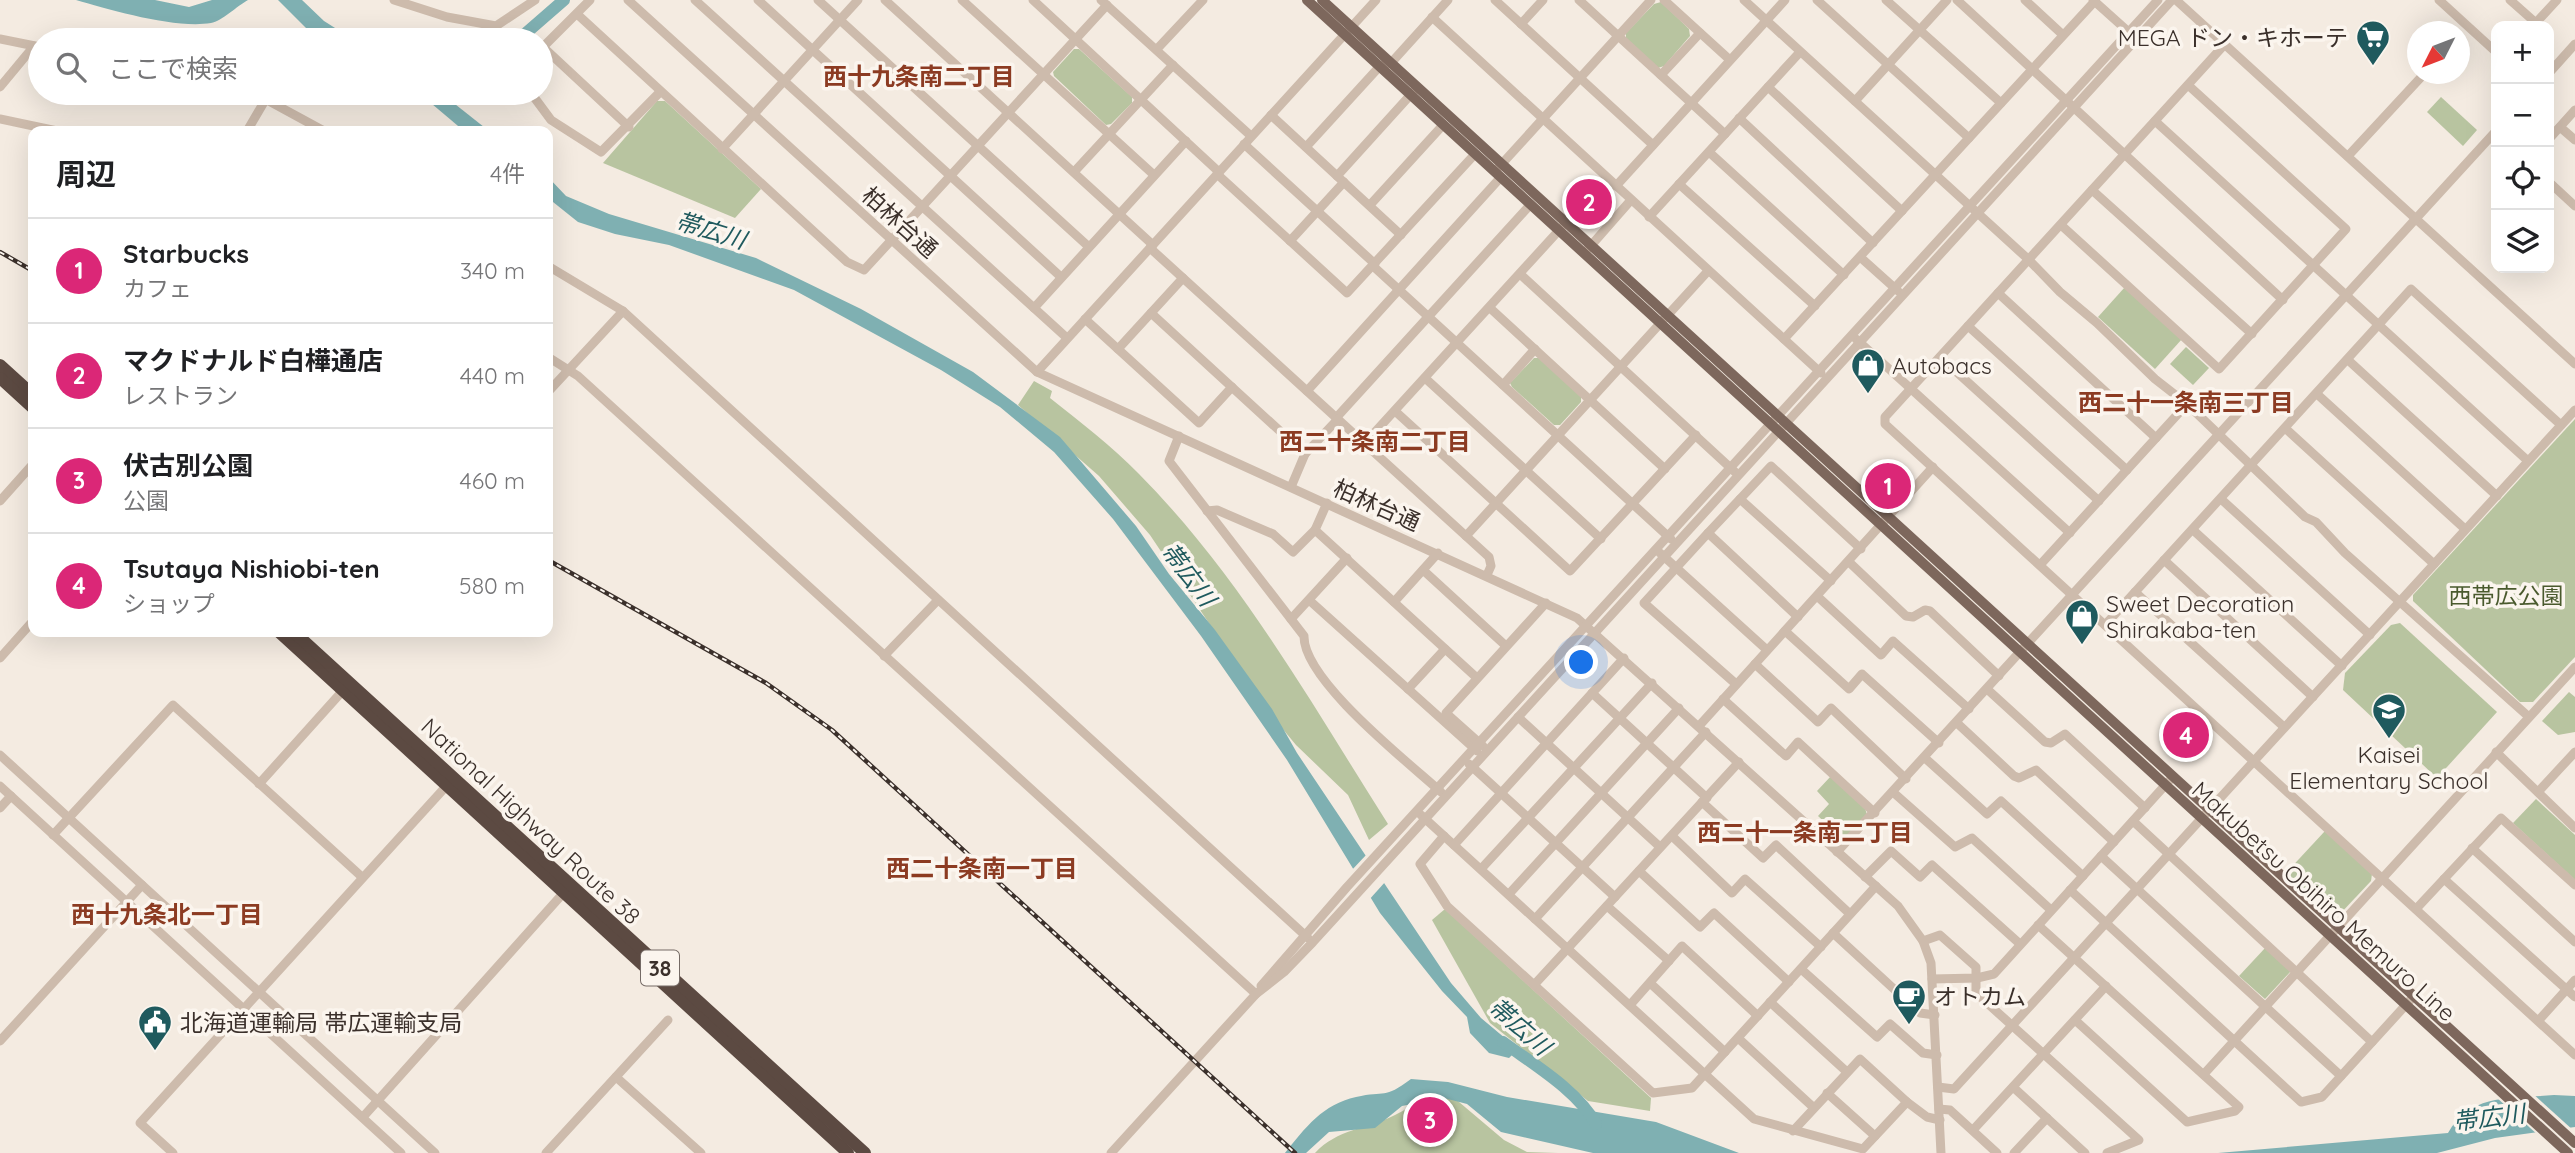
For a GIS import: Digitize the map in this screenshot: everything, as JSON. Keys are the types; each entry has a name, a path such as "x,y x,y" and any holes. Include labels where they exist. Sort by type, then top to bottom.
{"highway":[{"path":"0,365 28,390"},
{"path":"0,378 28,403"},
{"name":"National Highway Route 38","path":"285,637 346,687 450,781 848,1153"},
{"name":"National Highway Route 38","path":"299,637 346,687"},
{"name":"National Highway Route 38","path":"567,890 865,1153"}],"main road":[{"name":"Makubetsu Obihiro Memuro Line","path":"1307,0 1348,30 1499,171 2334,931 2575,1143"},
{"name":"Makubetsu Obihiro Memuro Line","path":"1322,0 1348,30"},
{"name":"Makubetsu Obihiro Memuro Line","path":"1414,91 1443,125 1499,171 1530,205 1562,227"},
{"name":"Makubetsu Obihiro Memuro Line","path":"2411,1000 2502,1093 2568,1153"}],"street":[{"path":"394,0 447,17 496,26 535,0"},
{"path":"553,37 590,0"},
{"name":"柏林台通","path":"628,0 1037,372 1487,575 1546,603 1595,632 1876,886 1905,914 1923,941 1932,979 1941,1153"},
{"path":"695,0 1067,338"},
{"path":"758,0 1061,277"},
{"path":"818,0 1089,247"},
{"path":"722,149 858,0"},
{"path":"885,0 1074,172 1183,278 1489,557 1491,566 1487,575"},
{"path":"962,0 1154,176"},
{"path":"1032,0 1142,99 1347,293 1475,154"},
{"path":"1157,50 1203,0"},
{"path":"1037,372 1376,0"},
{"path":"1306,147 1448,0"},
{"path":"1495,0 1653,145"},
{"path":"1521,24 1543,0"},
{"path":"1579,0 1725,134"},
{"path":"1307,391 1399,290 1543,119 1651,0"},
{"path":"1664,0 1730,60"},
{"path":"1744,0 2028,259 2155,379 2187,404 2305,517 2316,522 2345,553 2401,600 2529,717"},
{"path":"1616,186 1785,0"},
{"path":"1817,0 1969,138"},
{"path":"1886,0 2001,103"},
{"path":"1854,101 1947,0"},
{"path":"1957,0 2123,156 2283,300"},
{"path":"2025,0 2063,35"},
{"path":"2069,104 2158,0"},
{"path":"1779,424 1819,371 1855,338 2069,104 2174,0 2575,364"},
{"path":"2439,0 2462,21"},
{"path":"2510,0 2530,21"},
{"path":"2538,21 2557,0"},
{"path":"1784,339 2094,1 2136,38"},
{"path":"577,14 847,262 864,270 1044,75 1104,3 1173,65 1427,317 1672,540"},
{"path":"1432,18 1827,378"},
{"path":"2470,29 2491,48"},
{"path":"1661,75 1700,33"},
{"path":"0,39 28,45"},
{"path":"2225,44 1885,417 1885,424 2575,1055"},
{"path":"2554,67 2575,44"},
{"path":"1649,217 1800,52"},
{"path":"0,87 28,57"},
{"path":"553,58 629,127"},
{"path":"1074,172 1173,65"},
{"path":"2348,156 2415,84"},
{"path":"2061,225 2220,369 2314,266 2346,229 2188,85"},
{"path":"1768,87 1902,211"},
{"path":"1290,241 1318,211 1414,91"},
{"path":"540,105 551,120 601,152 629,127 660,92"},
{"path":"250,126 262,105"},
{"path":"280,105 316,126"},
{"path":"2554,134 2575,110"},
{"path":"1270,115 1401,234"},
{"path":"1739,118 1872,243"},
{"path":"0,119 32,126"},
{"path":"2155,121 2528,461"},
{"path":"1370,205 1443,125"},
{"path":"2560,127 2575,140"},
{"path":"1838,852 2491,138"},
{"path":"1034,307 1186,141"},
{"path":"1709,152 1844,275"},
{"path":"1679,184 1815,306"},
{"path":"2554,187 2575,206"},
{"path":"2092,190 2252,334"},
{"path":"1587,249 1631,200"},
{"path":"1291,487 1306,454 1530,205"},
{"path":"1364,443 1562,227"},
{"path":"1860,257 1898,292"},
{"path":"553,269 623,311 1313,942"},
{"path":"1466,536 1709,271"},
{"path":"1520,274 1735,471"},
{"path":"1118,349 1183,278"},
{"path":"2105,625 2412,289 2561,425"},
{"path":"1998,293 2157,438"},
{"path":"1490,308 1665,468"},
{"path":"553,386 623,311"},
{"path":"1151,313 1306,454"},
{"path":"1085,319 1199,423 1232,387"},
{"path":"1968,326 2127,470"},
{"path":"1256,994 1266,978 1304,934 1437,789 1481,749 1587,625 1660,553 1779,424 1827,378 1855,338"},
{"path":"1855,338 2070,533"},
{"path":"1503,385 1535,349"},
{"path":"1940,357 2099,501"},
{"path":"553,360 569,369 1256,994"},
{"path":"2348,360 2497,496"},
{"path":"1425,378 1601,539"},
{"path":"2317,394 2465,529"},
{"path":"2040,565 2187,404"},
{"path":"1938,1087 1954,1088 2575,410"},
{"path":"1395,411 1570,571 1696,435"},
{"path":"2285,428 2434,564"},
{"path":"1179,436 1168,461 1304,636 1304,648 1341,701 1445,796"},
{"path":"1736,684 1644,603 1708,533 1771,466 1861,549"},
{"path":"1535,919 1674,768 1723,699 1933,467"},
{"path":"0,500 28,469"},
{"path":"1740,499 1831,581"},
{"path":"2221,499 2370,635"},
{"path":"1207,511 1217,510 1273,534 1293,552 1315,530 1327,503"},
{"path":"1315,530 1477,678"},
{"path":"2193,530 2342,666"},
{"path":"1708,533 1798,617"},
{"path":"1394,602 1438,553"},
{"path":"1660,553 1767,650"},
{"path":"1481,749 1518,717 1595,632 1660,553"},
{"path":"1291,619 1347,558"},
{"path":"2164,560 2313,697"},
{"path":"1849,562 1906,616 1913,617 1925,610 1930,611 1999,676"},
{"path":"1423,570 1506,646"},
{"path":"2135,592 2284,727"},
{"path":"1817,596 1881,654 1893,640 1969,709"},
{"path":"884,656 938,600"},
{"path":"1309,600 1408,689 1481,749"},
{"path":"1481,749 1446,713 1546,603"},
{"path":"0,658 28,627"},
{"path":"1785,631 1849,689 1862,674 1939,743"},
{"path":"1408,689 1445,649"},
{"path":"1454,845 1624,658"},
{"path":"1755,664 1818,722 1831,708 1906,779"},
{"path":"2204,1074 2575,667"},
{"path":"1481,869 1651,683"},
{"path":"259,784 346,687"},
{"path":"1987,690 2045,742 2051,743 2065,734 2145,808"},
{"path":"1592,694 1674,768 1763,858 1776,845 1850,914"},
{"path":"1723,699 1786,756 1798,742 1875,813"},
{"path":"53,835 173,705 362,877"},
{"path":"1509,894 1679,708"},
{"path":"1518,717 1660,847"},
{"path":"1957,723 2014,776 2019,778 2035,770 2114,842"},
{"path":"2496,752 2575,828"},
{"path":"2538,792 2575,752"},
{"path":"0,755 435,1153"},
{"path":"1925,758 1987,814 2001,801 2083,876"},
{"path":"1534,985 1739,762"},
{"path":"1468,763 1615,897"},
{"path":"1111,1153 1256,994 1313,942 1383,866 1445,796 1468,763"},
{"path":"1932,979 1977,978 1994,974 2170,780"},
{"path":"173,1153 140,1123 450,781"},
{"path":"0,786 401,1153"},
{"path":"1894,793 1955,847 1972,838 2051,910"},
{"path":"0,808 11,796"},
{"path":"1417,811 1754,1119 1863,1149 1908,1102"},
{"path":"2416,909 2501,818 2575,885"},
{"path":"2133,821 2372,1042"},
{"path":"1444,836 1420,864 1447,906 1653,1093 1692,1088 1876,886"},
{"path":"1672,836 1732,892 1745,880 1821,947"},
{"path":"2472,848 2575,942"},
{"path":"1866,877 1891,851 1920,877 1932,864 2020,944"},
{"path":"2101,856 2341,1076"},
{"path":"1639,871 1700,927 1714,913 1789,982"},
{"path":"2444,879 2575,998"},
{"path":"0,1041 142,885"},
{"path":"363,1117 567,890"},
{"path":"2070,890 2301,1102 2322,1097 2411,1000"},
{"path":"1607,906 1669,961"},
{"path":"2038,925 2239,1107 2235,1111 2187,1122 2075,1020"},
{"path":"1833,933 1920,1013 1935,1015"},
{"path":"1923,941 1940,934 1976,967 1976,993 2139,1140 2107,1153"},
{"path":"1630,1005 1682,946 1758,1016"},
{"path":"1801,969 1877,1037 1890,1024 1923,1053 1937,1055"},
{"path":"2539,1020 2575,980"},
{"path":"1650,983 1725,1052"},
{"path":"1973,1130 2106,986"},
{"path":"1770,1002 1847,1072"},
{"path":"546,1153 668,1020"},
{"path":"1738,1038 1814,1107"},
{"path":"1793,1131 1860,1059 1927,1117 1940,1120"},
{"path":"616,1077 701,1153"},
{"path":"2013,1087 2085,1153"},
{"path":"1827,1093 1875,1136"},
{"path":"1939,1109 1950,1110 1997,1153"},
{"path":"2014,1153 2047,1118"}],"green space":[{"path":"1661,2 1689,29 1690,36 1664,66 1658,68 1626,38 1626,33 1654,4"},
{"path":"1074,49 1079,49 1132,97 1132,103 1111,124 1106,125 1054,76 1053,72"},
{"path":"2441,97 2477,130 2463,146 2427,112"},
{"path":"657,101 665,101 761,189 735,218 603,163"},
{"path":"2125,287 2182,339 2155,369 2098,317"},
{"path":"2186,347 2209,368 2193,385 2170,364"},
{"path":"1534,358 1539,358 1581,395 1581,402 1560,425 1554,425 1510,383"},
{"path":"1034,381 1052,391 1050,398 1139,474 1176,514 1242,598 1273,642 1388,824 1369,840 1348,795 1296,745 1267,710 1150,535 1099,476 1018,405"},
{"name":"西帯広公園","path":"2575,419 2575,657 2533,702 2520,702 2413,601 2413,595"},
{"path":"2400,623 2497,712 2437,778 2343,690 2345,673 2391,625"},
{"path":"2569,692 2575,697 2575,732 2558,735 2542,721"},
{"path":"1831,776 1865,808 1867,815 1844,840 1818,816 1829,804 1817,791"},
{"path":"2536,799 2575,835 2575,880 2513,823"},
{"path":"2325,831 2372,874 2371,881 2340,914 2332,914 2286,873"},
{"path":"1445,909 1651,1098 1650,1111 1588,1101 1490,1023 1432,920"},
{"path":"2266,947 2291,971 2265,999 2239,976"},
{"path":"1446,1091 1504,1140 1527,1152 1558,1153 1315,1153 1343,1134 1384,1120"}],"water":[{"path":"76,0 155,0 189,7 212,0 248,0 215,22 196,24 143,18"},
{"path":"278,0 302,0 335,28 306,28"},
{"path":"433,105 456,105 483,126 458,126"},
{"path":"553,182 566,196 609,214 756,258 861,309 973,372 1060,437 1136,526 1169,574 1215,630 1272,709 1297,753 1451,983 1481,1018 1518,1049 1509,1058 1489,1053 1470,1033 1467,1017 1442,991 1380,913 1287,760 1201,636 1113,519 1054,452 1000,407 941,370 794,290 669,245 615,234 578,222 553,202"},
{"path":"1411,1079 1448,1082 1507,1097 1656,1122 1739,1153 1593,1153 1501,1132 1467,1104 1444,1098 1402,1106 1375,1128 1329,1132 1306,1153 1285,1153 1308,1126 1334,1105 1356,1097 1389,1092"},
{"path":"2575,1096 2575,1127 2495,1138 2437,1153 2218,1153 2448,1133 2468,1110 2481,1104 2509,1098"}],"pier":[{"path":"1367,854 1386,881 1368,901 1350,872"},
{"path":"2532,1093 2574,1131 2539,1136 2496,1097"}],"waterway":[{"path":"532,28 564,0"},
{"name":"帯広川","path":"1503,1042 1566,1089 1596,1124"}],"railway":[{"path":"0,252 28,268"},
{"path":"553,563 766,683 832,730 1295,1153"}],"place":[{"name":"MEGA ドン・キホーテ","path":"2373,67"},
{"name":"マクドナルド白樺通店","path":"1589,202"},
{"name":"Autobacs","path":"1868,395"},
{"name":"Starbucks","path":"1888,486"},
{"name":"Sweet Decoration Shirakaba-ten","path":"2082,646"},
{"name":"Tsutaya Nishiobi-ten","path":"2186,735"},
{"name":"Kaisei Elementary School","path":"2389,740"},
{"name":"オトカム","path":"1909,1026"},
{"name":"北海道運輸局 帯広運輸支局","path":"155,1052"},
{"name":"伏古別公園","path":"1430,1120"}],"district":[{"name":"西十九条南二丁目","path":"919,76"},
{"name":"西二十一条南三丁目","path":"2186,402"},
{"name":"西二十条南二丁目","path":"1375,441"},
{"name":"西二十一条南二丁目","path":"1805,832"},
{"name":"西二十条南一丁目","path":"982,868"},
{"name":"西十九条北一丁目","path":"167,914"}]}
